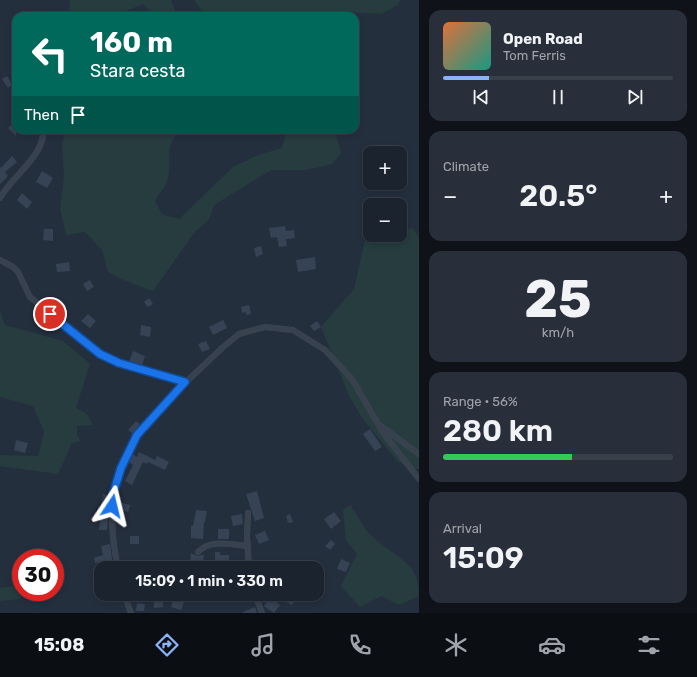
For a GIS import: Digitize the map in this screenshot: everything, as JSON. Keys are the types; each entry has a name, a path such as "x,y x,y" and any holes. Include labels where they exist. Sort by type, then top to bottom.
{"street":[{"path":"0,198 16,176 28,163 40,145 43,134"},
{"path":"0,260 13,267 18,272 30,297 100,354 119,363 185,382"},
{"path":"116,561 113,545 111,517 113,494 121,468 137,435 185,382 239,334 265,327 293,330 325,350 352,378 384,434 419,479"},
{"path":"378,424 419,454"},
{"path":"248,513 247,546 248,561"},
{"path":"198,552 202,547 209,544 247,546"},
{"path":"127,601 131,613"},
{"path":"258,601 262,613"}],"green space":[{"path":"70,0 171,0 176,12 151,12 143,4 126,11 69,12"},
{"path":"194,0 400,0 398,5 381,14 359,12 203,12"},
{"path":"65,134 177,134 170,147 168,179 155,201 162,214 179,219 233,167 258,155 282,148 286,134 336,134 341,153 332,164 306,170 271,170 214,205 209,219 194,233 153,291 121,279 108,272 102,250 85,232 66,235 60,208 64,176 62,143"},
{"path":"413,228 419,238 419,470 398,462 362,418 349,396 321,327 354,289 365,242 407,242 407,229"},
{"path":"0,311 5,325 63,341 90,364 76,408 87,414 93,425 77,426 77,435 81,441 72,443 58,474 0,466 0,455 38,456 44,432 33,406 0,397"},
{"path":"350,505 370,535 410,567 418,584 419,596 399,605 381,596 360,607 341,586 357,554 346,540 343,510"},
{"path":"12,586 12,600 0,601 0,588"}],"building":[{"path":"7,76 12,85 8,88 2,79"},
{"path":"12,124 12,132 8,128"},
{"path":"12,156 17,162 5,172 8,176 0,184 0,167 1,168"},
{"path":"42,171 53,178 47,188 36,182"},
{"path":"22,193 32,202 27,209 17,200"},
{"path":"285,226 286,231 294,230 295,238 286,239 287,246 279,247 277,237 271,238 269,228"},
{"path":"44,229 53,229 53,241 43,240"},
{"path":"261,246 263,254 256,257 254,248"},
{"path":"315,257 316,269 298,272 296,260"},
{"path":"69,262 70,271 57,272 56,264"},
{"path":"90,280 94,287 87,291 83,284"},
{"path":"149,298 153,304 148,307 144,302"},
{"path":"249,305 251,314 246,315 246,312 242,313 241,307"},
{"path":"88,314 96,321 90,328 81,321"},
{"path":"223,320 227,328 213,335 209,327"},
{"path":"317,321 321,327 314,331 310,326"},
{"path":"141,325 151,327 150,337 140,335"},
{"path":"206,341 210,349 202,352 198,344"},
{"path":"133,351 145,356 142,366 129,362"},
{"path":"136,421 140,424 133,434 128,430"},
{"path":"370,429 382,447 375,451 363,434"},
{"path":"16,440 28,443 25,453 14,450"},
{"path":"139,452 155,460 157,456 169,462 165,470 148,462 147,464 143,462 132,485 125,481 133,465 129,462 133,454 137,457"},
{"path":"257,491 264,518 255,521 246,494"},
{"path":"103,494 110,496 107,530 99,530"},
{"path":"122,503 130,505 128,512 120,510"},
{"path":"196,510 207,511 204,522 203,539 191,538 191,526 193,526"},
{"path":"334,512 341,521 331,529 324,519"},
{"path":"242,514 243,524 233,526 231,516"},
{"path":"290,514 293,522 288,523 286,516"},
{"path":"218,529 229,529 229,539 218,539"},
{"path":"265,531 269,540 259,544 255,535"},
{"path":"130,536 139,536 139,544 130,544"},
{"path":"331,540 335,544 330,550 325,546"},
{"path":"110,544 112,561 95,561 94,558 103,555 101,546"},
{"path":"215,552 220,552 220,555 229,555 229,561 215,561"},
{"path":"191,553 197,556 204,555 203,561 190,561"},
{"path":"341,559 350,563 346,572 337,569"},
{"path":"154,601 163,601 163,607 154,608"},
{"path":"172,601 184,602 181,610 171,607"},
{"path":"267,601 275,601 280,605 274,613 264,606"},
{"path":"284,601 294,601 292,605"},
{"path":"137,603 145,604 144,611 136,611"},
{"path":"255,607 257,613 241,613"}],"route":[{"path":"50,314 100,354 119,363 185,382 137,435 121,468 113,494 112,506"}]}
